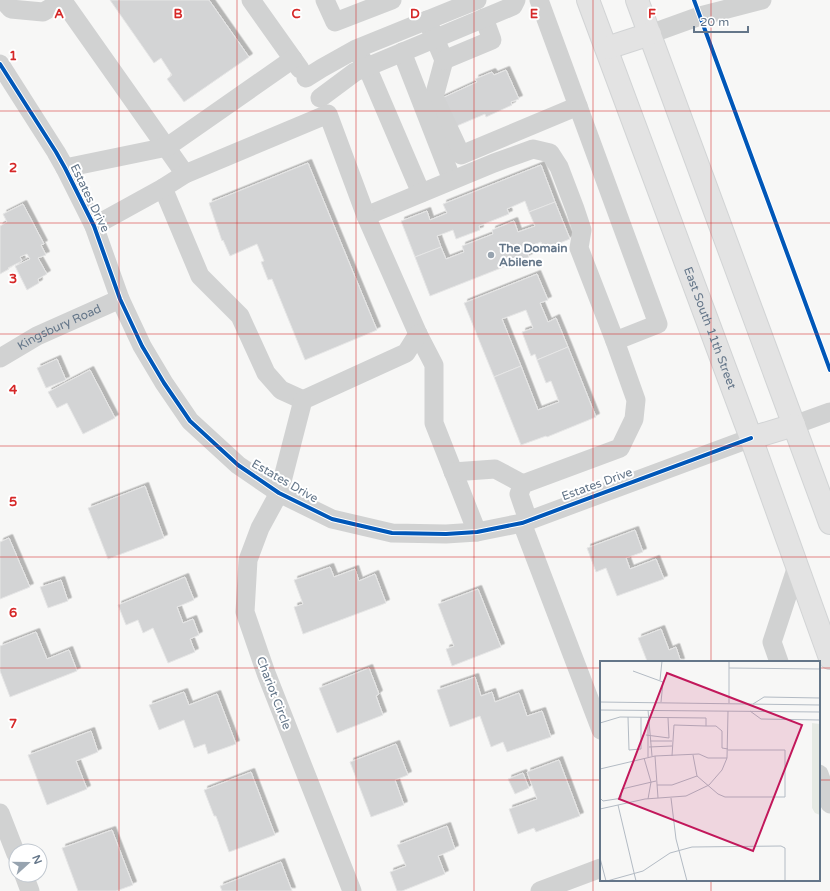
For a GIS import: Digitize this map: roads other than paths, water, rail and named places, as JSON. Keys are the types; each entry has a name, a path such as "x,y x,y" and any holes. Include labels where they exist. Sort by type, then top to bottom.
{"main road":[{"name":"East South 11th Street","path":"588,0 751,438 830,658"},
{"path":"637,0 830,523"},
{"path":"607,48 650,34"},
{"path":"751,438 794,425"}],"street":[{"path":"3,0 11,9 43,12 63,1 184,174"},
{"path":"252,0 324,106 366,216 418,334 434,365 434,423 477,532"},
{"path":"325,0 334,22 392,0"},
{"path":"306,78 356,49 477,0"},
{"path":"94,226 163,188 184,174 324,106 355,72 513,6 516,0"},
{"path":"538,0 658,324 614,341"},
{"path":"650,34 700,16 762,0"},
{"path":"444,60 492,40 484,18"},
{"path":"427,20 444,60 434,97 461,155 578,106"},
{"path":"356,49 367,67 421,193"},
{"path":"402,52 452,180"},
{"path":"65,168 167,148 293,59"},
{"name":"Estates Drive","path":"0,64 65,168 94,226 120,299 142,346 164,383 190,421 238,465 279,492 332,519 392,534 446,534 477,532 525,521 751,438"},
{"path":"366,216 494,163 533,149 550,153 559,167 582,230 579,248 636,400 634,419 620,448 523,484 519,494 525,521 600,727"},
{"path":"163,188 200,276 240,316 266,373 281,390 295,430"},
{"name":"Kingsbury Road","path":"0,358 37,336 120,299"},
{"path":"281,390 304,400 406,353 418,334"},
{"name":"Chariot Circle","path":"304,400 279,492 260,528 248,560 245,612 266,673 352,891"},
{"path":"794,425 830,412"},
{"path":"453,472 495,469 523,484"},
{"path":"779,661 772,642 796,566"},
{"path":"820,777 830,804"},
{"path":"0,813 12,843"},
{"path":"540,891 600,868"}],"place":[{"name":"The Domain Abilene","path":"491,255"}]}
